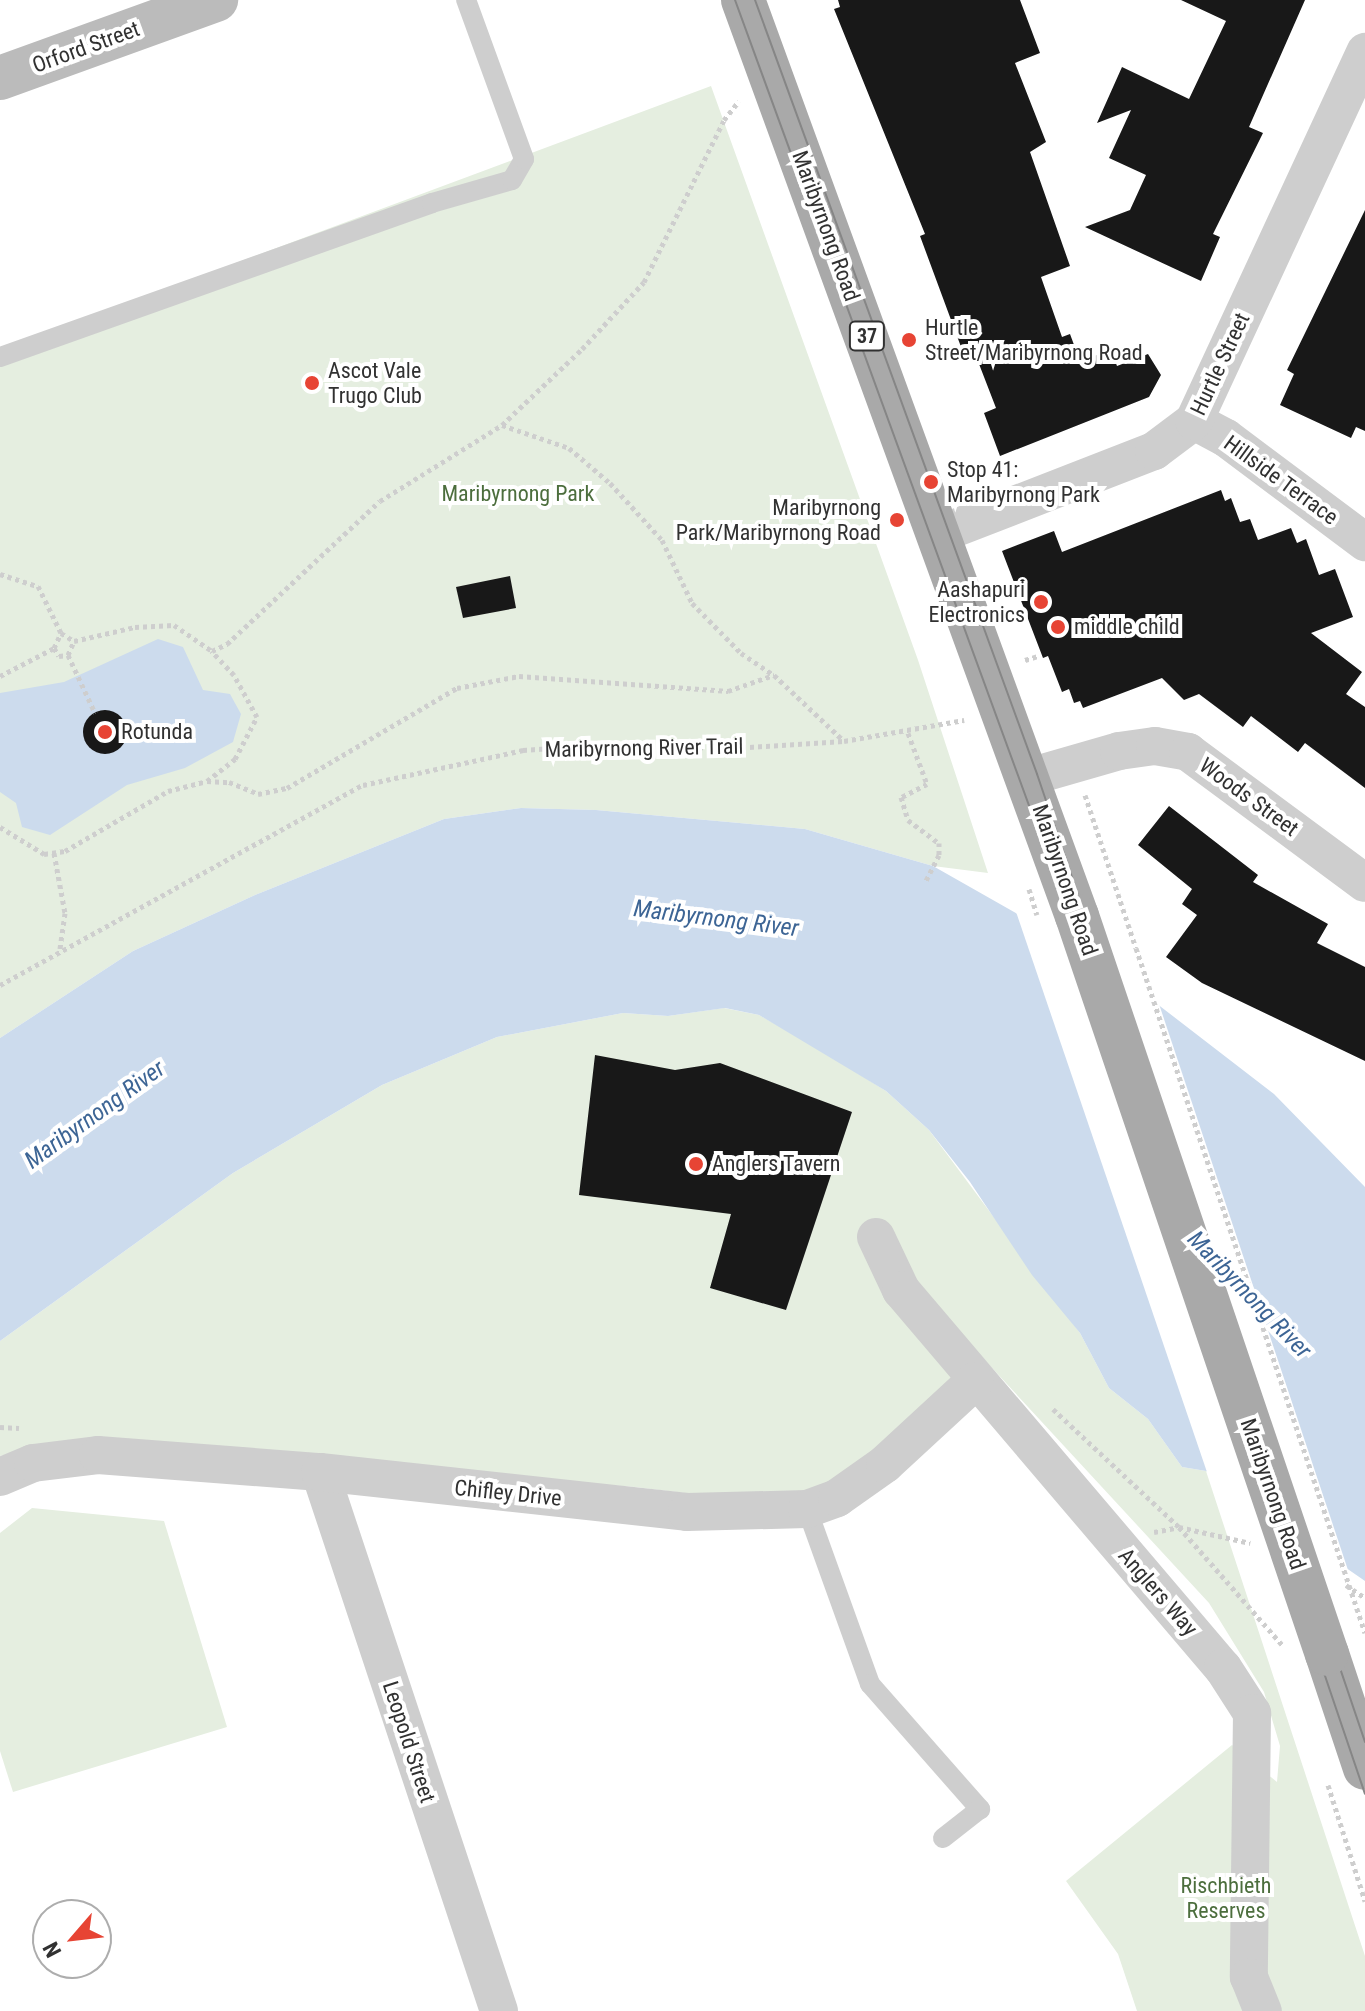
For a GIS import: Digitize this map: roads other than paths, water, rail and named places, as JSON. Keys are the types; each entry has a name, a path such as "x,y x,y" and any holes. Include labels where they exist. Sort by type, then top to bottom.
{"main road":[{"name":"Orford Street","path":"0,78 216,0"},
{"name":"Maribyrnong Road","path":"743,0 1029,777 1365,1768"}],"street":[{"name":"Hurtle Street","path":"940,534 1154,451 1194,421 1365,52"},
{"name":"Hillside Terrace","path":"1194,421 1226,438 1365,542"},
{"name":"Woods Street","path":"1029,777 1080,761 1155,746 1188,752 1365,883"},
{"name":"Anglers Way","path":"876,1237 901,1290 975,1381 1223,1668 1252,1713 1249,1977 1263,2011"},
{"name":"Chifley Drive","path":"0,1477 33,1463 98,1455 320,1472 687,1512 807,1509 837,1498 885,1464 975,1381"},
{"name":"Leopold Street","path":"320,1472 499,2011"}],"lane":[{"path":"0,357 432,203 512,180 524,159 466,0"},
{"path":"807,1509 870,1684 980,1809 943,1838"}],"water":[{"path":"158,639 183,647 203,690 230,694 241,714 233,742 185,768 127,785 50,835 22,827 16,803 0,792 0,693 64,682"},
{"name":"Maribyrnong River","path":"521,808 596,810 805,829 933,866 1104,963 1274,1094 1365,1187 1365,1581 1206,1471 1182,1467 1148,1419 1109,1388 1080,1333 1032,1275 970,1182 929,1130 886,1091 759,1015 725,1008 668,1016 623,1013 497,1037 382,1085 233,1173 0,1341 0,1038 133,951 255,895 444,819"}],"tram line":[{"path":"735,0 1047,855 1365,1794"},
{"path":"755,0 1037,774 1365,1742"}],"place":[{"name":"Hurtle Street/Maribyrnong Road","path":"909,340"},
{"name":"Ascot Vale Trugo Club","path":"312,383"},
{"name":"Stop 41: Maribyrnong Park","path":"931,482"},
{"name":"Maribyrnong Park/Maribyrnong Road","path":"897,520"},
{"name":"Aashapuri Electronics","path":"1041,602"},
{"name":"middle child","path":"1058,627"},
{"name":"Rotunda","path":"105,732"},
{"name":"Anglers Tavern","path":"696,1164"}],"park label":[{"name":"Maribyrnong Park","path":"518,494"},
{"name":"Rischbieth Reserves","path":"1226,1898"}]}
